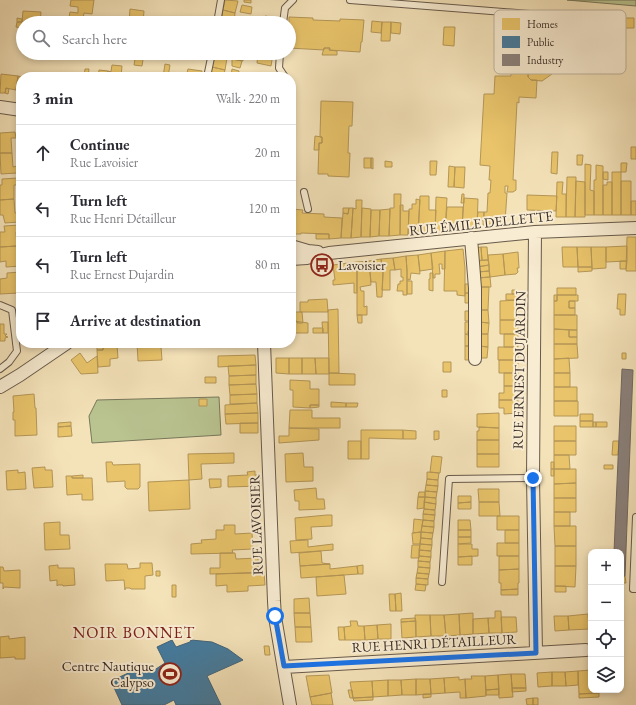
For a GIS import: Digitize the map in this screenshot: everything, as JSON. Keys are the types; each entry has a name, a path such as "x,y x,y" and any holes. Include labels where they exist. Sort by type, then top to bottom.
{"street":[{"path":"0,107 16,109"},
{"name":"RUE ÉMILE DELLETTE","path":"296,259 535,232 636,228"},
{"name":"RUE ERNEST DUJARDIN","path":"535,232 533,478 536,653"},
{"path":"471,238 474,288 474,359"},
{"name":"RUE ÉMILE DELLETTE","path":"296,247 308,248 329,254"},
{"path":"0,387 60,348"},
{"name":"RUE LAVOISIER","path":"264,348 275,616 290,705"},
{"name":"RUE HENRI DÉTAILLEUR","path":"284,666 586,650"}],"lane":[{"path":"218,16 221,0"},
{"path":"284,16 285,8 293,0"},
{"path":"350,0 494,11"},
{"path":"208,72 211,60"},
{"path":"280,60 279,68 281,72"},
{"path":"304,192 308,209"},
{"path":"0,306 12,310 16,343"},
{"path":"0,369 10,362 17,351 17,348"},
{"path":"442,582 449,479 533,478"},
{"path":"636,517 633,589 636,589"}],"green space":[{"path":"567,0 636,0 636,6"},
{"path":"219,397 221,435 92,443 89,416 97,400"}],"building: Homes":[{"path":"71,0 94,0 92,14 84,13 84,16 69,16 70,12 78,13 78,7 70,6"},
{"path":"225,0 238,1 235,13 223,10"},
{"path":"244,0 251,0 251,3 244,2"},
{"path":"242,5 252,7 251,14 240,12"},
{"path":"130,9 144,11 144,16 130,16"},
{"path":"223,10 235,13 235,16 222,16"},
{"path":"23,11 41,12 41,16 23,16"},
{"path":"296,17 313,18 313,20 364,20 360,52 329,50 330,48 324,48 324,50 296,48"},
{"path":"626,18 634,18 634,28 626,28"},
{"path":"372,21 382,22 381,33 371,32"},
{"path":"382,22 391,22 390,41 381,41"},
{"path":"391,22 401,23 400,34 391,33"},
{"path":"444,27 455,27 454,46 443,45"},
{"path":"324,48 330,48 329,50 337,51 337,55 322,55"},
{"path":"135,60 143,60 142,66 134,65"},
{"path":"213,60 227,60 225,70 212,67"},
{"path":"232,60 242,61 240,68 232,66"},
{"path":"257,60 272,60 271,66 257,63"},
{"path":"165,64 170,65 169,72 164,72"},
{"path":"112,65 122,66 121,72 111,72"},
{"path":"212,67 225,70 224,72 211,72"},
{"path":"85,69 89,69 89,72 85,72"},
{"path":"188,69 202,71 202,72 187,72"},
{"path":"232,69 239,71 239,72 232,72"},
{"path":"99,70 108,71 108,72 99,72"},
{"path":"1,74 16,76 16,90 6,88 5,93 0,93"},
{"path":"511,74 528,74 528,77 531,80 537,80 536,98 519,97 519,103 517,102 513,180 516,180 516,190 513,192 507,192 508,186 505,186 505,193 507,193 505,222 483,225 484,212 487,212 488,193 490,193 491,180 489,180 490,166 480,165 484,94 494,94 495,76 511,76"},
{"path":"528,74 552,74 542,81 531,80 528,77"},
{"path":"6,88 9,89 8,94 5,93"},
{"path":"321,101 353,102 352,126 349,126 349,177 318,174 319,143 322,143 322,137 320,137"},
{"path":"15,132 16,138 11,138 12,153 0,153 0,133"},
{"path":"315,136 322,137 322,143 319,143 319,150 314,150"},
{"path":"631,147 636,147 636,159 631,159"},
{"path":"552,152 558,152 557,174 551,173"},
{"path":"0,153 12,153 13,167 16,166 16,173 1,174"},
{"path":"577,155 583,155 582,165 577,165"},
{"path":"364,158 371,158 371,168 364,168"},
{"path":"371,158 373,158 373,169 371,168"},
{"path":"385,161 392,162 392,167 385,167"},
{"path":"430,161 437,161 436,175 430,175"},
{"path":"621,163 627,163 626,172 621,172"},
{"path":"585,164 591,165 590,190 594,191 594,215 585,215"},
{"path":"596,165 603,166 603,215 594,215 594,180 596,180"},
{"path":"449,166 455,167 454,187 448,187"},
{"path":"455,167 465,167 464,188 454,187"},
{"path":"603,172 608,172 608,180 603,179"},
{"path":"612,172 621,172 621,215 612,215"},
{"path":"567,177 576,177 575,217 566,217"},
{"path":"16,178 16,185 14,185 14,199 0,200 0,185 2,185 2,179"},
{"path":"576,181 585,182 585,217 575,217"},
{"path":"621,181 631,181 631,215 621,215"},
{"path":"557,182 563,182 562,194 566,194 566,217 556,217"},
{"path":"607,182 612,182 612,215 603,215 603,185 607,185"},
{"path":"394,194 401,194 400,235 389,236 390,208 394,208"},
{"path":"462,194 464,194 464,203 461,203"},
{"path":"527,195 557,196 556,211 527,210"},
{"path":"420,196 429,196 429,210 436,210 435,233 418,234"},
{"path":"436,197 447,198 445,231 435,233"},
{"path":"464,198 478,199 477,227 462,229"},
{"path":"14,199 16,222 5,223 3,215 0,215 0,200"},
{"path":"416,199 420,200 418,234 408,235 409,209 412,209 412,204 416,204"},
{"path":"356,200 362,200 361,237 351,238 353,208 356,209"},
{"path":"631,201 636,201 636,215 631,215"},
{"path":"400,205 403,205 403,211 409,211 408,235 400,235"},
{"path":"447,207 463,207 462,229 445,231"},
{"path":"343,208 349,208 348,214 343,213"},
{"path":"349,208 353,208 351,238 341,238 343,213 348,214"},
{"path":"362,208 371,209 370,237 361,237"},
{"path":"296,209 303,210 302,213 324,214 324,217 342,218 341,238 329,239 329,234 296,234"},
{"path":"390,209 389,236 379,236 380,210"},
{"path":"371,210 380,210 379,236 370,237"},
{"path":"478,212 484,212 484,221 477,220"},
{"path":"16,225 16,246 0,247 0,232 5,232 4,226"},
{"path":"316,234 329,234 329,239 316,239"},
{"path":"627,237 636,237 636,271 626,271"},
{"path":"16,246 16,266 6,267 6,261 0,262 0,247"},
{"path":"627,246 627,261 606,262 606,247"},
{"path":"481,247 482,260 477,261 476,248"},
{"path":"481,247 487,247 488,260 482,260"},
{"path":"562,247 577,247 578,267 563,267"},
{"path":"577,247 591,247 592,267 578,267"},
{"path":"591,247 606,247 606,268 592,269"},
{"path":"463,249 465,296 457,295 457,291 444,291 445,251"},
{"path":"445,251 445,269 442,269 442,264 439,264 440,274 435,274 435,278 433,278 431,253"},
{"path":"518,252 518,272 516,274 505,275 503,254"},
{"path":"431,253 433,269 420,271 418,255"},
{"path":"503,254 505,275 490,277 488,255"},
{"path":"418,255 420,274 411,273 410,280 408,279 408,281 412,281 412,294 407,294 406,256"},
{"path":"406,256 407,295 403,295 403,291 397,291 398,284 400,284 400,281 403,281 403,277 401,277 401,269 395,270 393,258"},
{"path":"393,258 395,270 390,270 390,290 382,290 383,273 381,259"},
{"path":"381,259 383,273 382,297 377,297 376,282 371,282 369,261"},
{"path":"488,260 489,265 477,267 477,261"},
{"path":"369,261 371,285 360,287 361,291 364,291 364,307 367,306 367,315 357,315 357,262"},
{"path":"620,261 627,261 626,269 620,269"},
{"path":"357,262 357,293 354,293 354,283 333,285 333,280 335,280 333,265"},
{"path":"489,265 489,271 478,272 477,267"},
{"path":"578,267 592,267 592,271 578,272"},
{"path":"489,271 490,277 478,278 478,272"},
{"path":"16,272 16,293 0,294 0,279 7,278 7,273"},
{"path":"430,273 433,273 433,291 429,290"},
{"path":"490,277 491,287 479,287 478,278"},
{"path":"465,284 471,284 471,293 465,293"},
{"path":"479,287 489,287 488,310 479,310"},
{"path":"557,288 576,288 576,295 557,295"},
{"path":"512,290 517,290 517,294 512,294"},
{"path":"465,293 471,293 471,303 465,303"},
{"path":"506,294 518,294 518,300 506,300"},
{"path":"618,294 626,294 625,315 620,315 620,309 617,309"},
{"path":"554,295 557,295 557,301 554,301"},
{"path":"557,295 578,295 578,301 569,301 569,308 575,308 575,315 554,315 554,301 557,301"},
{"path":"327,299 328,312 300,312 300,302"},
{"path":"518,300 518,320 500,320 500,301"},
{"path":"569,301 575,301 575,308 569,308"},
{"path":"338,309 339,373 329,373 328,310"},
{"path":"479,310 488,310 489,323 479,322"},
{"path":"465,311 471,311 471,321 465,321"},
{"path":"296,312 302,312 303,323 297,323"},
{"path":"357,315 362,315 362,323 358,323"},
{"path":"554,315 577,315 577,330 554,329"},
{"path":"500,320 518,320 518,334 500,334"},
{"path":"296,321 308,323 308,333 296,333"},
{"path":"322,322 328,322 328,333 323,333"},
{"path":"465,322 470,322 470,331 468,331 468,334 465,334"},
{"path":"479,322 489,323 488,334 479,334"},
{"path":"0,324 4,324 4,334 7,334 5,336 8,337 5,338 5,341 0,341"},
{"path":"313,328 323,328 323,333 313,333"},
{"path":"554,329 569,330 569,337 577,337 577,344 554,344"},
{"path":"569,330 577,330 577,337 569,337"},
{"path":"465,334 471,336 471,346 465,346"},
{"path":"479,334 488,334 488,347 479,346"},
{"path":"504,334 518,334 518,347 504,347"},
{"path":"554,344 577,344 578,358 554,359"},
{"path":"465,346 470,346 471,360 465,360"},
{"path":"479,346 488,347 487,358 478,358"},
{"path":"498,347 518,347 518,360 498,360"},
{"path":"97,348 103,348 103,350 97,350"},
{"path":"103,348 117,348 118,358 110,359 110,366 98,367 97,350 103,350"},
{"path":"137,348 161,348 162,360 138,361"},
{"path":"80,353 87,363 97,356 98,373 81,374 71,360"},
{"path":"622,353 626,353 626,359 622,359"},
{"path":"255,355 256,365 218,367 218,356"},
{"path":"276,358 289,358 289,374 276,373"},
{"path":"289,358 302,358 302,374 289,374"},
{"path":"302,358 315,358 316,374 302,374"},
{"path":"315,358 329,358 329,374 316,374"},
{"path":"569,358 570,373 554,373 554,359"},
{"path":"499,360 518,360 518,373 499,373"},
{"path":"443,362 451,362 451,372 443,372"},
{"path":"256,365 256,375 229,376 228,366"},
{"path":"329,373 355,374 355,385 329,385"},
{"path":"504,373 518,373 518,386 504,386"},
{"path":"554,373 570,373 570,387 554,387"},
{"path":"256,375 256,384 229,385 229,376"},
{"path":"205,377 216,377 216,383 205,383"},
{"path":"290,380 310,381 310,389 319,389 319,405 310,405 310,408 293,407 293,390 290,390"},
{"path":"256,384 257,394 230,395 229,385"},
{"path":"504,386 518,386 518,400 499,400 499,393 504,393"},
{"path":"554,387 577,387 577,401 554,401"},
{"path":"442,390 447,390 447,397 442,397"},
{"path":"34,394 37,435 15,436 13,396"},
{"path":"257,394 257,403 230,404 230,395"},
{"path":"199,399 207,399 207,406 199,406"},
{"path":"499,400 518,400 518,413 504,414 504,408 499,408"},
{"path":"554,401 578,401 578,416 554,416"},
{"path":"331,402 346,403 346,407 331,407"},
{"path":"257,403 258,413 225,414 225,405"},
{"path":"346,403 358,403 357,407 346,407"},
{"path":"310,405 319,405 319,407 310,408"},
{"path":"290,410 312,410 312,418 340,418 340,428 289,428"},
{"path":"258,413 258,423 226,424 225,414"},
{"path":"499,413 499,428 477,427 477,414"},
{"path":"580,414 593,414 593,421 580,421"},
{"path":"580,421 593,421 593,427 580,427"},
{"path":"71,422 71,426 58,427 58,423"},
{"path":"593,422 596,422 596,427 593,427"},
{"path":"596,422 607,422 607,427 596,427"},
{"path":"240,423 258,423 258,433 240,433"},
{"path":"71,426 72,436 58,437 58,427"},
{"path":"554,426 576,426 576,441 554,441"},
{"path":"479,427 499,428 499,440 477,440 477,431 479,431"},
{"path":"289,428 319,429 319,440 279,443 279,436 289,436"},
{"path":"361,430 402,430 403,439 369,438 369,459 361,459"},
{"path":"402,430 416,431 416,439 403,439"},
{"path":"434,431 439,431 439,439 434,440"},
{"path":"477,440 499,440 499,454 477,454"},
{"path":"348,441 361,441 361,459 348,459"},
{"path":"554,441 576,441 576,455 554,455"},
{"path":"613,441 619,441 618,455 612,455"},
{"path":"234,453 234,463 201,464 202,479 189,480 188,454"},
{"path":"303,453 304,467 313,467 313,481 286,482 285,454"},
{"path":"477,454 499,454 499,467 477,467"},
{"path":"554,455 569,455 570,469 554,469"},
{"path":"432,456 442,457 440,473 430,472"},
{"path":"106,462 112,462 113,465 140,464 140,487 138,489 127,489 125,487 125,481 107,482"},
{"path":"551,462 554,462 554,469 551,469"},
{"path":"604,465 613,465 613,469 604,469"},
{"path":"45,467 45,470 52,470 53,487 34,488 32,468"},
{"path":"551,469 554,469 554,476 551,476"},
{"path":"554,469 576,469 576,483 554,484"},
{"path":"18,470 18,473 25,472 26,489 7,490 6,471"},
{"path":"255,471 255,475 260,475 261,486 228,487 228,476 248,475 247,472"},
{"path":"427,472 439,473 438,480 427,479"},
{"path":"83,475 83,478 72,478 72,476"},
{"path":"66,476 72,476 72,478 92,478 93,500 82,500 82,494 67,495"},
{"path":"209,479 221,479 221,487 210,488"},
{"path":"427,479 438,480 438,486 426,485"},
{"path":"189,480 190,509 149,511 148,482"},
{"path":"576,483 576,498 554,498 554,484"},
{"path":"426,485 438,486 437,492 425,491"},
{"path":"316,488 317,499 324,499 325,509 299,510 299,501 295,501 294,490"},
{"path":"478,489 499,489 499,502 479,502"},
{"path":"425,491 437,492 436,498 425,497"},
{"path":"419,492 425,492 425,497 418,497"},
{"path":"458,496 471,496 471,502 458,503"},
{"path":"418,497 425,497 424,508 417,509"},
{"path":"425,497 436,498 436,504 424,502"},
{"path":"554,498 576,498 576,512 554,512"},
{"path":"424,502 436,504 435,510 424,509"},
{"path":"471,502 471,509 458,509 458,503"},
{"path":"479,502 499,502 500,516 479,516"},
{"path":"424,509 435,510 435,515 423,514"},
{"path":"554,512 570,512 570,526 554,526"},
{"path":"423,514 435,515 434,521 423,520"},
{"path":"332,515 332,526 311,527 312,539 296,540 295,518"},
{"path":"497,516 519,516 519,530 497,530"},
{"path":"414,519 423,520 421,532 413,533"},
{"path":"423,520 434,521 434,527 422,526"},
{"path":"458,520 470,520 471,530 458,530"},
{"path":"60,522 60,535 69,535 70,549 45,550 44,523"},
{"path":"224,525 235,525 235,534 252,533 253,549 232,550 233,553 191,554 191,544 202,543 201,540 216,539 216,530 224,530"},
{"path":"422,526 434,527 433,533 421,532"},
{"path":"554,526 576,526 576,546 555,546"},
{"path":"458,530 471,530 471,537 458,537"},
{"path":"505,530 519,530 519,543 505,543"},
{"path":"421,532 433,533 432,539 421,538"},
{"path":"421,532 420,544 413,544 412,533"},
{"path":"458,537 471,537 471,543 458,544"},
{"path":"421,538 432,539 432,545 420,544"},
{"path":"308,540 308,547 333,544 333,550 291,553 290,541"},
{"path":"497,543 519,543 519,556 497,556"},
{"path":"420,544 432,545 431,551 419,550"},
{"path":"458,544 472,544 472,549 478,549 478,556 458,557"},
{"path":"412,545 420,545 419,558 411,558"},
{"path":"555,546 576,546 576,566 555,566"},
{"path":"419,550 431,551 431,557 419,556"},
{"path":"321,551 322,563 330,564 300,566 299,553"},
{"path":"220,553 235,553 236,559 258,558 258,573 210,574 210,568 220,568"},
{"path":"419,556 431,557 430,562 418,561"},
{"path":"472,556 472,565 458,565 458,557"},
{"path":"499,556 519,556 519,569 499,570"},
{"path":"418,561 430,562 430,568 418,567"},
{"path":"140,563 152,563 153,575 145,576 145,589 125,588 125,590 124,580 106,581 105,564 127,564 128,569 140,568"},
{"path":"330,564 330,569 357,566 358,574 301,578 300,566"},
{"path":"58,565 58,568 74,568 75,585 57,586 57,580 50,581 49,566"},
{"path":"363,565 363,574 358,574 357,566"},
{"path":"555,566 576,566 575,587 555,586"},
{"path":"0,567 3,567 4,571 20,570 20,588 4,587 3,589 3,583 0,583"},
{"path":"418,567 430,568 429,574 417,573"},
{"path":"519,569 518,589 501,590 501,583 499,583 499,570"},
{"path":"156,571 160,571 160,576 156,576"},
{"path":"264,572 265,585 248,586 248,591 227,592 227,585 216,586 216,574"},
{"path":"417,573 429,574 428,579 416,578"},
{"path":"344,575 346,594 317,596 316,577"},
{"path":"624,576 625,576 626,583 624,583"},
{"path":"416,578 428,579 428,585 416,584"},
{"path":"416,584 426,585 425,591 415,590"},
{"path":"172,585 176,585 176,597 172,597"},
{"path":"555,586 566,586 566,592 555,592"},
{"path":"518,589 518,595 501,595 501,590"},
{"path":"401,593 402,611 396,611 395,594"},
{"path":"389,594 395,594 396,611 390,611"},
{"path":"309,598 310,613 294,613 294,599"},
{"path":"495,611 501,611 502,633 489,633 488,618 495,618"},
{"path":"294,613 310,613 311,627 295,627"},
{"path":"473,613 473,634 460,635 459,614"},
{"path":"459,614 460,635 446,636 444,615"},
{"path":"588,614 588,629 569,630 568,616"},
{"path":"415,615 430,615 431,636 416,637"},
{"path":"430,615 444,615 446,636 431,636"},
{"path":"554,616 568,616 569,630 555,631"},
{"path":"501,617 516,617 517,632 502,633"},
{"path":"415,618 416,621 401,622 401,619"},
{"path":"488,618 489,633 473,634 473,619"},
{"path":"350,621 357,621 358,626 364,626 365,640 345,640 344,627 351,626"},
{"path":"416,621 416,637 402,638 401,622"},
{"path":"391,624 391,639 378,639 377,625"},
{"path":"377,625 378,639 365,640 364,626"},
{"path":"295,627 311,627 312,642 296,642"},
{"path":"338,627 344,627 345,640 339,640"},
{"path":"9,636 9,639 25,637 25,659 15,659 15,657 0,658 0,637"},
{"path":"264,646 269,646 270,655 265,655"},
{"path":"588,670 588,693 599,693 579,694 578,671"},
{"path":"578,671 578,685 566,686 565,672"},
{"path":"552,672 565,672 566,686 552,686"},
{"path":"552,672 552,686 538,687 537,673"},
{"path":"511,674 513,697 499,698 498,675"},
{"path":"511,674 525,674 526,688 512,688"},
{"path":"329,675 332,693 310,697 306,676"},
{"path":"498,675 499,689 486,690 485,676"},
{"path":"471,676 485,676 486,696 466,698 465,679 472,679"},
{"path":"459,677 459,680 465,679 466,698 460,698 460,692 445,693 444,678"},
{"path":"444,678 445,693 431,694 430,679"},
{"path":"416,679 430,679 431,694 416,695"},
{"path":"416,679 416,695 402,695 401,680"},
{"path":"388,680 388,696 373,697 372,681"},
{"path":"388,680 401,680 402,695 388,696"},
{"path":"372,681 373,697 353,698 350,682"},
{"path":"512,688 526,688 526,691 512,692"},
{"path":"499,689 499,695 486,695 486,690"},
{"path":"348,690 352,690 353,698 350,698"},
{"path":"331,693 333,705 312,705 310,697"},
{"path":"599,693 599,697 579,698 579,694"},
{"path":"423,694 431,694 431,697 423,698"},
{"path":"373,697 373,700 354,701 353,698"},
{"path":"533,698 538,698 538,705 533,705"},
{"path":"533,698 533,705 527,705 526,699"}],"building: Public":[{"name":"Centre Nautique Calypso","path":"172,640 176,647 190,642 191,640 212,642 228,649 243,660 207,676 221,705 176,705 174,700 164,705 122,705 111,681 148,664 153,671 165,663 157,647"}],"building: Industry":[{"path":"622,369 633,370 625,576 624,549 614,549"}],"place":[{"name":"Lavoisier","path":"322,265"},
{"name":"Centre Nautique Calypso","path":"170,674"}],"district":[{"name":"NOIR BONNET","path":"134,632"}],"route":[{"path":"275,616 284,666 536,653 533,478"}]}
